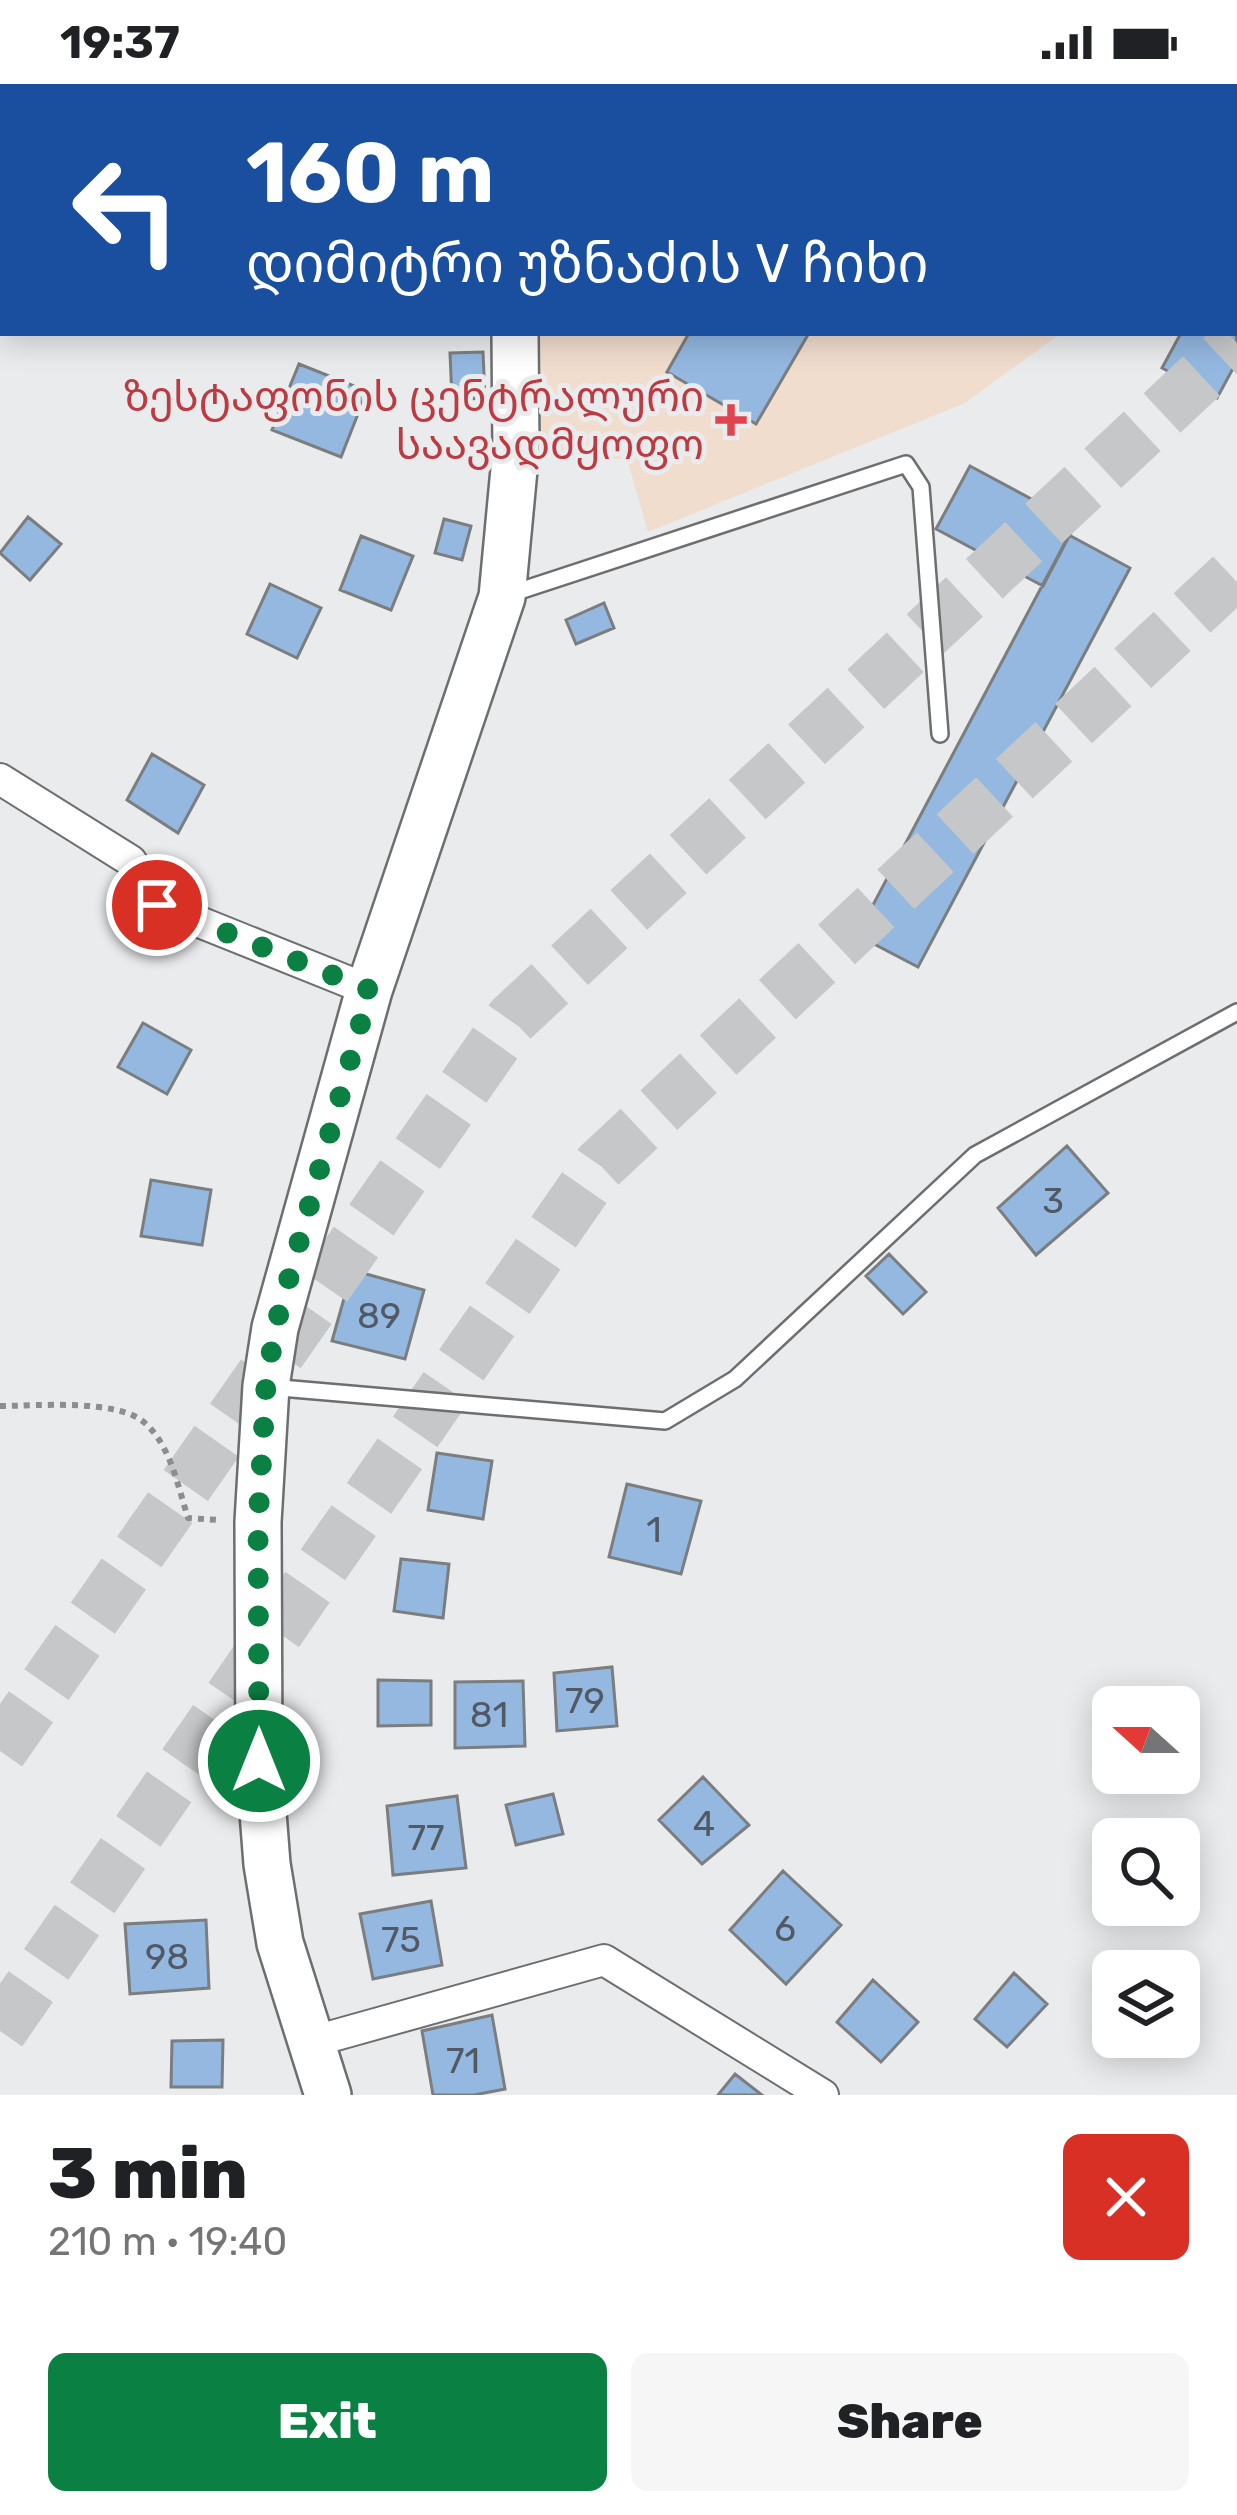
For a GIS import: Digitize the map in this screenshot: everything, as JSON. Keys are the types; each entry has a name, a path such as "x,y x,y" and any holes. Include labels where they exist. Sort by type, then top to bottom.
{"main road":[{"path":"328,2095 280,1943 266,1864 259,1761 258,1522 266,1386 275,1328 370,990 502,597 516,448 515,336"}],"street":[{"path":"0,779 130,861 157,905 370,990"},
{"path":"311,2042 604,1960 823,2095"}],"lane":[{"path":"502,597 906,464 921,488 940,734"},
{"path":"266,1386 664,1421 735,1379 975,1155 1237,1012"}],"path":[{"path":"0,1406 98,1405 145,1422 170,1462 188,1518 258,1522"}],"shaded area":[{"name":"ზესტაფონის ცენტრალური საავადმყოფო","path":"540,336 1057,336 965,403 648,532 627,459 561,459 540,438"}],"building":[{"path":"687,336 807,336 756,424 667,372"},
{"path":"1179,336 1236,336 1237,361 1217,398 1162,368"},
{"path":"483,352 485,398 452,400 450,353"},
{"path":"299,364 367,391 341,457 272,430"},
{"path":"970,466 1076,523 1043,586 936,529"},
{"path":"28,517 61,544 30,580 0,553"},
{"path":"444,519 471,526 462,560 435,553"},
{"path":"1069,535 1130,568 918,967 857,935"},
{"path":"361,536 413,556 391,610 340,590"},
{"path":"270,584 321,608 297,658 247,634"},
{"path":"604,603 614,628 576,644 566,620"},
{"path":"152,754 204,785 178,833 127,800"},
{"path":"143,1023 191,1050 167,1094 118,1067"},
{"path":"1067,1146 1108,1193 1036,1255 998,1208"},
{"path":"151,1180 211,1190 202,1245 141,1236"},
{"path":"889,1254 926,1292 903,1314 866,1276"},
{"path":"352,1270 424,1290 405,1359 332,1341"},
{"path":"437,1453 492,1461 483,1519 428,1510"},
{"path":"627,1484 701,1501 681,1574 609,1557"},
{"path":"401,1559 449,1564 443,1618 394,1611"},
{"path":"612,1667 617,1726 557,1731 554,1673"},
{"path":"378,1680 431,1681 431,1725 378,1726"},
{"path":"523,1681 525,1746 455,1748 455,1682"},
{"path":"703,1777 749,1825 702,1864 659,1820"},
{"path":"553,1794 563,1834 516,1845 506,1805"},
{"path":"457,1796 466,1868 393,1875 387,1806"},
{"path":"783,1871 841,1925 786,1984 730,1930"},
{"path":"431,1901 442,1965 373,1979 360,1914"},
{"path":"206,1920 209,1988 130,1994 125,1924"},
{"path":"1014,1973 1047,2004 1007,2047 975,2019"},
{"path":"873,1980 918,2022 881,2062 837,2022"},
{"path":"492,2015 505,2089 433,2095 422,2031"},
{"path":"223,2040 222,2087 171,2087 172,2041"},
{"path":"735,2074 762,2095 718,2095"}],"tunnel":[{"path":"0,1751 512,1019 1237,343"},
{"path":"0,2031 600,1165 1237,571"}],"place":[{"name":"ზესტაფონის ცენტრალური საავადმყოფო","path":"731,420"}],"route":[{"path":"157,905 370,990 275,1328 266,1386 258,1522 259,1761"}]}
